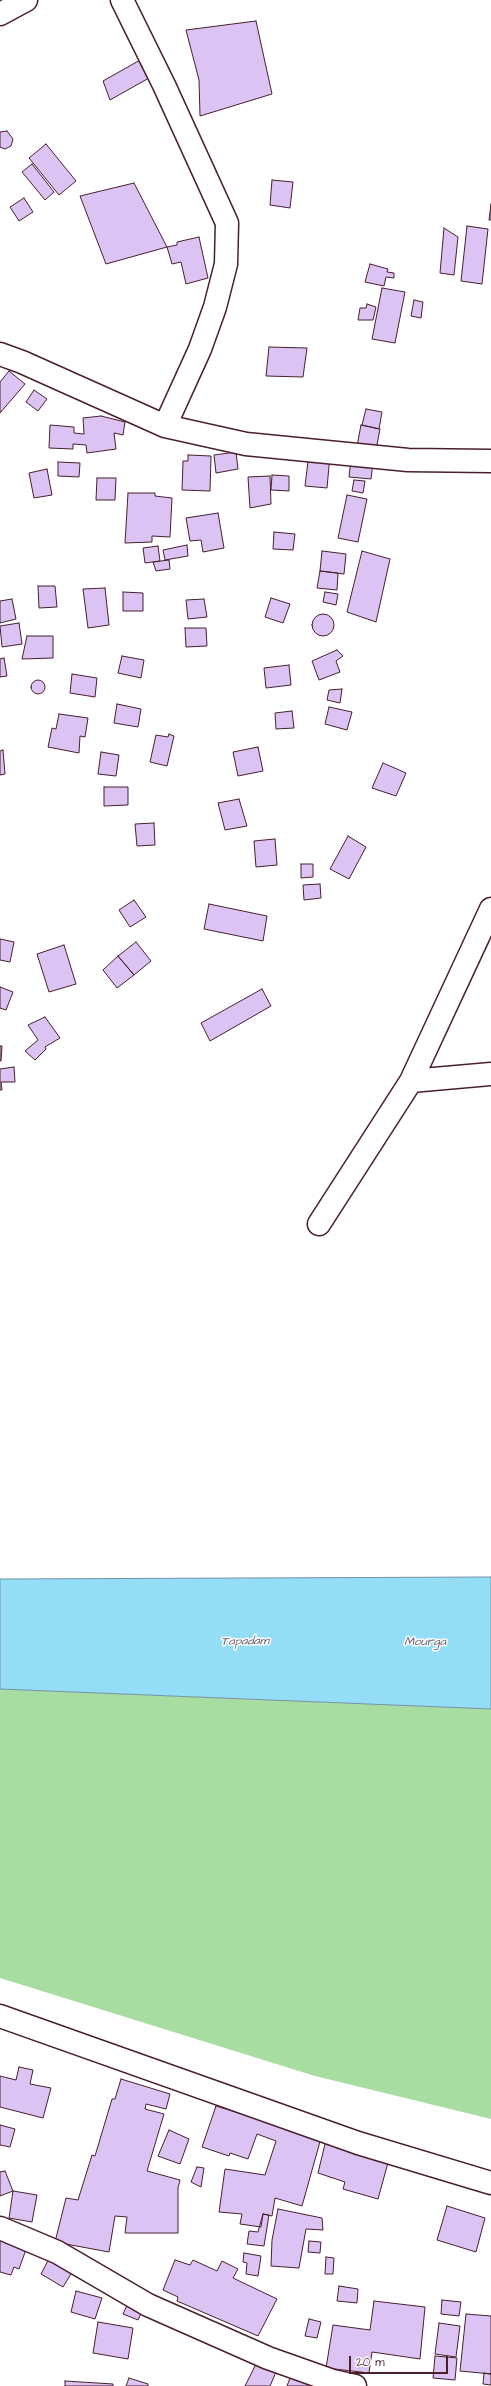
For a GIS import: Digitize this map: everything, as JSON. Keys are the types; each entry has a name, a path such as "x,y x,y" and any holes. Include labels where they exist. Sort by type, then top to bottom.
{"street":[{"path":"0,14 26,0"},
{"path":"122,0 164,85 227,223 226,264 215,307 200,348 165,426"},
{"path":"0,354 22,362 165,426 246,444 331,454 408,460 491,461"},
{"path":"319,1224 411,1081 491,910"},
{"path":"411,1081 491,1074"},
{"path":"0,2016 358,2144 491,2183"},
{"path":"0,2228 57,2252 155,2308 268,2358 333,2381 355,2386"}],"green space":[{"path":"0,1689 491,1709 491,2119 315,2076 0,1978"}],"water":[{"name":"Mourga","path":"491,1577 491,1709 0,1689 0,1579"}],"building":[{"path":"256,21 272,94 200,116 199,80 186,30"},
{"path":"142,59 149,78 110,100 103,81"},
{"path":"7,131 13,139 11,146 5,149 0,147 0,132"},
{"path":"46,144 76,181 59,195 29,158"},
{"path":"32,164 54,192 45,200 22,172"},
{"path":"272,180 293,182 290,208 270,205"},
{"path":"134,183 167,247 106,264 80,196"},
{"path":"24,198 33,212 19,221 10,207"},
{"path":"491,204 491,220 489,220"},
{"path":"467,226 488,229 482,284 461,281"},
{"path":"444,228 458,237 454,275 440,273"},
{"path":"199,237 208,278 186,284 181,262 172,264 167,247 177,245 177,242"},
{"path":"370,264 388,269 387,272 394,273 394,278 386,277 384,286 365,282"},
{"path":"382,288 405,292 395,343 372,339"},
{"path":"414,300 423,302 421,318 411,316"},
{"path":"367,304 376,307 373,320 358,320 360,308 366,308"},
{"path":"269,347 307,348 303,377 266,376"},
{"path":"9,371 25,384 0,413 0,382"},
{"path":"34,390 47,399 38,411 26,402"},
{"path":"366,409 382,412 379,429 362,425"},
{"path":"101,416 125,422 123,435 114,433 116,449 87,453 86,445 73,444 73,449 49,448 50,425 74,427 74,433 84,434 83,418"},
{"path":"361,425 380,429 376,450 357,446"},
{"path":"236,452 238,469 216,473 214,455"},
{"path":"309,453 330,455 327,488 305,486"},
{"path":"188,455 211,456 210,491 182,490 183,461 188,461"},
{"path":"351,459 373,462 371,479 349,477"},
{"path":"58,462 80,463 79,477 58,476"},
{"path":"47,469 52,495 34,498 29,473"},
{"path":"272,475 289,476 289,491 271,490"},
{"path":"270,476 271,504 250,508 248,477"},
{"path":"97,478 116,478 115,500 96,500"},
{"path":"354,480 365,481 363,493 352,491"},
{"path":"128,493 155,493 155,496 172,498 170,537 152,536 152,542 125,543"},
{"path":"347,495 367,499 358,542 338,538"},
{"path":"218,513 224,548 203,552 201,540 190,541 186,518"},
{"path":"274,532 295,534 293,550 273,549"},
{"path":"187,545 188,556 165,560 163,550"},
{"path":"158,546 160,561 145,563 143,548"},
{"path":"322,551 346,554 344,574 320,571"},
{"path":"362,551 390,559 376,622 347,612"},
{"path":"169,560 170,569 156,571 153,562"},
{"path":"320,571 338,573 337,590 317,588"},
{"path":"38,586 55,586 57,607 39,608"},
{"path":"105,588 109,625 88,628 83,589"},
{"path":"123,592 143,593 143,611 123,611"},
{"path":"325,592 338,594 336,605 323,602"},
{"path":"271,598 290,604 283,623 265,617"},
{"path":"12,599 16,619 0,623 0,601"},
{"path":"204,599 207,617 188,619 186,600"},
{"path":"319,614 327,614 334,621 334,629 327,636 319,636 312,629 312,621"},
{"path":"19,623 22,644 2,647 0,626"},
{"path":"185,628 206,628 207,646 186,647"},
{"path":"27,636 53,636 53,658 22,659"},
{"path":"337,650 343,656 336,661 340,672 319,680 312,661"},
{"path":"122,656 144,660 141,678 118,673"},
{"path":"4,658 7,676 0,677 0,659"},
{"path":"289,665 291,685 266,688 264,668"},
{"path":"72,674 97,678 95,697 70,693"},
{"path":"38,680 43,682 45,687 43,692 38,694 33,692 31,687 33,682"},
{"path":"342,689 340,703 327,700 329,690"},
{"path":"117,704 141,709 138,727 114,723"},
{"path":"329,707 352,712 347,730 325,724"},
{"path":"292,711 294,728 276,729 275,713"},
{"path":"59,714 88,718 85,737 80,736 79,753 48,747 52,728 56,729"},
{"path":"169,734 174,736 167,766 150,762 156,735 168,737"},
{"path":"258,747 263,771 238,776 233,752"},
{"path":"3,750 5,774 0,775 0,751"},
{"path":"101,752 119,755 116,776 98,774"},
{"path":"383,763 406,773 396,796 372,788"},
{"path":"104,787 128,787 128,805 104,806"},
{"path":"239,799 247,826 225,830 218,803"},
{"path":"154,823 155,845 137,846 135,824"},
{"path":"348,836 366,847 349,879 330,869"},
{"path":"275,839 277,865 256,867 254,841"},
{"path":"301,864 313,864 313,877 301,878"},
{"path":"320,884 321,898 304,900 303,885"},
{"path":"134,900 146,917 130,927 119,910"},
{"path":"209,904 267,916 263,941 204,929"},
{"path":"0,939 14,942 10,962 0,960"},
{"path":"136,942 151,961 134,975 118,956"},
{"path":"64,945 76,984 49,992 37,954"},
{"path":"118,956 134,975 117,988 103,970"},
{"path":"0,987 13,992 6,1010 0,1008"},
{"path":"262,989 271,1006 210,1041 201,1023"},
{"path":"45,1017 60,1038 45,1047 46,1049 35,1060 25,1051 38,1040 28,1025"},
{"path":"0,1046 2,1046 1,1061 0,1061"},
{"path":"14,1067 15,1082 1,1082 2,1090 0,1090 0,1069"},
{"path":"19,2067 33,2070 30,2084 51,2088 43,2118 0,2107 0,2076 16,2080"},
{"path":"121,2079 170,2094 166,2109 146,2104 145,2109 164,2114 147,2171 180,2180 178,2188 178,2233 125,2233 127,2217 115,2216 109,2252 55,2242 66,2198 78,2200 92,2155 95,2156 112,2099 115,2099"},
{"path":"216,2106 321,2138 302,2206 275,2198 272,2216 263,2214 261,2227 240,2224 242,2214 219,2212 225,2169 265,2175 276,2141 257,2134 248,2159 230,2153 229,2156 202,2147"},
{"path":"0,2125 15,2129 10,2147 0,2145"},
{"path":"169,2130 189,2139 180,2164 158,2156"},
{"path":"326,2140 389,2159 378,2199 343,2189 345,2182 318,2173"},
{"path":"197,2167 204,2168 201,2187 191,2182"},
{"path":"5,2171 13,2191 0,2196 0,2172"},
{"path":"13,2191 37,2195 32,2222 9,2218"},
{"path":"447,2206 485,2218 476,2252 437,2240"},
{"path":"278,2209 322,2218 323,2230 306,2229 299,2268 271,2266 272,2240"},
{"path":"263,2214 269,2215 264,2246 247,2244 249,2231 258,2232"},
{"path":"0,2234 29,2241 19,2269 14,2267 11,2275 0,2272"},
{"path":"309,2241 321,2242 320,2253 308,2252"},
{"path":"244,2253 261,2256 258,2276 246,2274 247,2263 243,2262"},
{"path":"51,2255 74,2269 63,2287 41,2274"},
{"path":"326,2257 334,2258 333,2274 325,2274"},
{"path":"175,2260 190,2265 193,2260 217,2271 222,2261 238,2269 233,2278 277,2299 258,2336 177,2301 178,2297 163,2290"},
{"path":"339,2286 358,2289 357,2303 337,2301"},
{"path":"76,2291 102,2298 95,2319 71,2312"},
{"path":"442,2300 461,2302 459,2316 441,2314"},
{"path":"129,2301 144,2307 138,2320 123,2314"},
{"path":"374,2301 425,2307 420,2359 372,2352 369,2373 326,2368 333,2325 370,2330"},
{"path":"466,2314 491,2316 491,2374 460,2371"},
{"path":"309,2319 321,2322 317,2338 305,2336"},
{"path":"98,2322 133,2328 128,2359 93,2353"},
{"path":"439,2323 460,2326 456,2357 435,2354"},
{"path":"435,2356 457,2358 455,2380 433,2378"},
{"path":"256,2364 276,2372 270,2386 245,2386"},
{"path":"293,2370 337,2386 287,2386"},
{"path":"484,2373 491,2374 491,2385 483,2384"},
{"path":"129,2378 148,2384 148,2386 126,2386"},
{"path":"65,2381 113,2384 113,2386 65,2386"}],"water label":[{"name":"Tapadam","path":"245,1642"}]}
